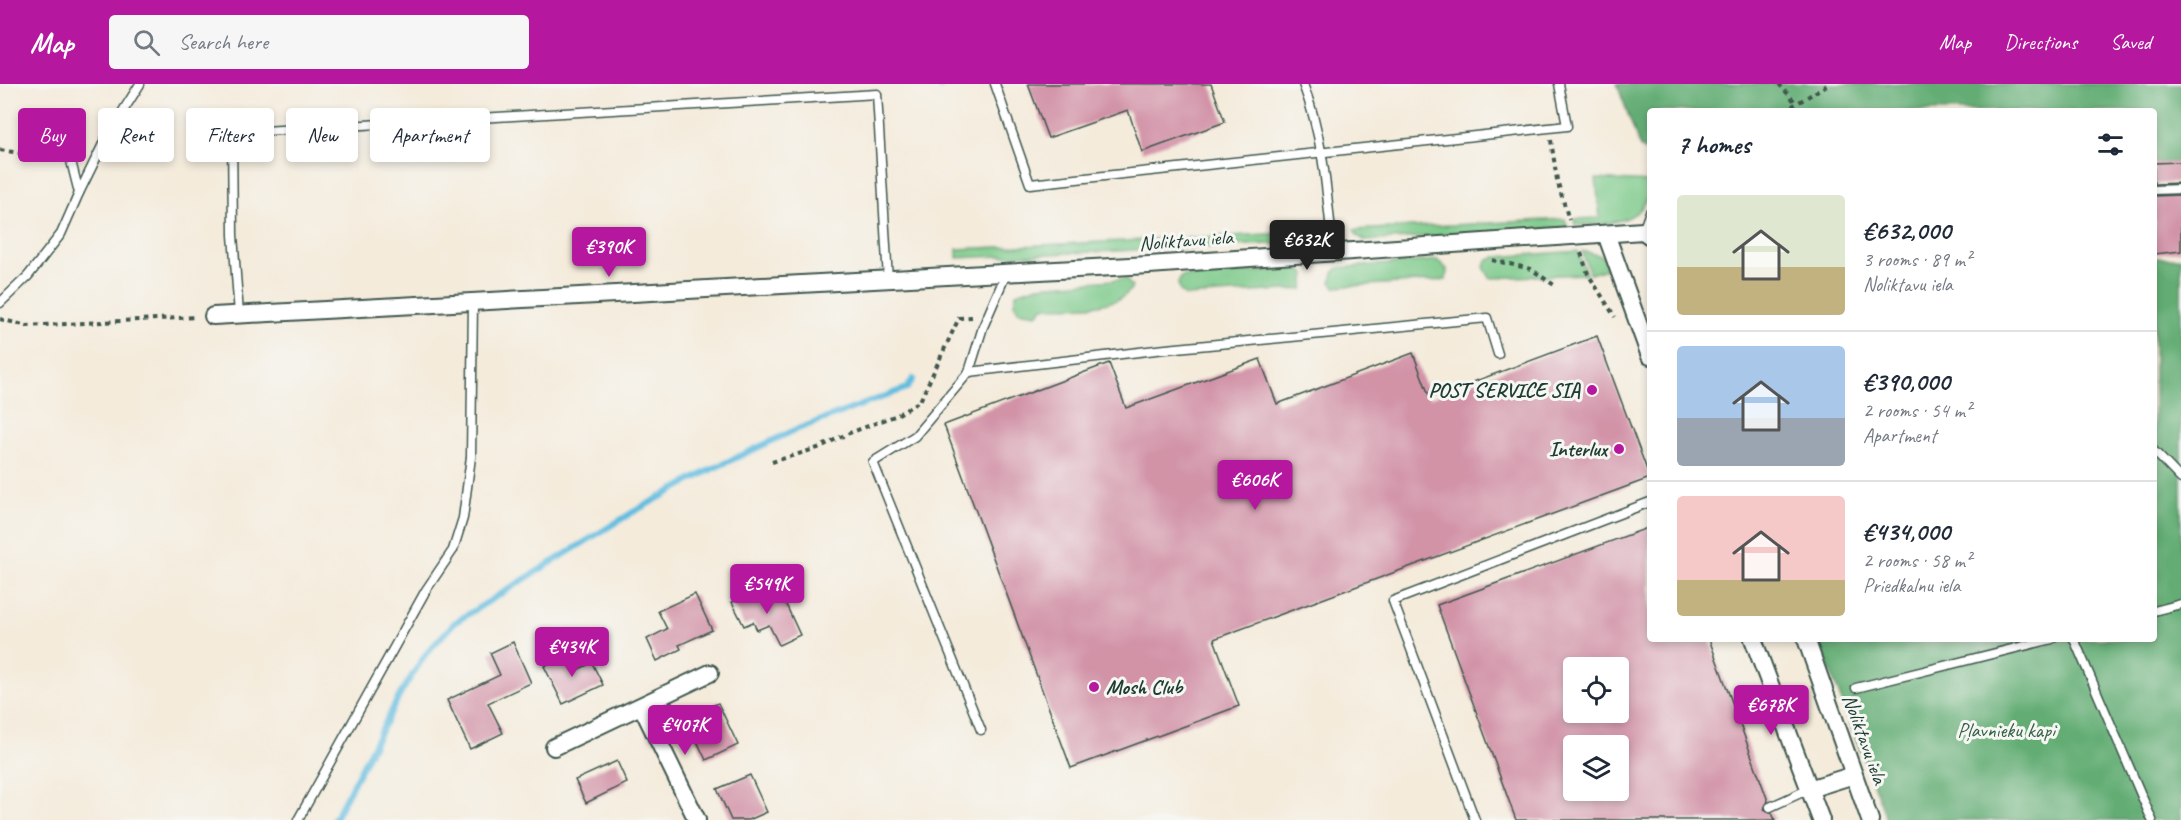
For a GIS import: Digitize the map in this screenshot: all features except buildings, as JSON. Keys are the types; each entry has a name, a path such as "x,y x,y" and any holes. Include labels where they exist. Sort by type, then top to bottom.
{"street":[{"name":"Noliktavu iela","path":"213,316 1006,274 1646,233"},
{"path":"1606,234 1647,348"},
{"path":"1755,642 1821,820"},
{"name":"Noliktavu iela","path":"1807,642 1870,820"},
{"path":"554,747 710,673"},
{"path":"642,707 697,820"},
{"path":"1809,789 1854,775"}],"lane":[{"path":"0,303 28,276 61,234 106,138 140,84"},
{"path":"995,84 1030,184 1566,126 1559,84"},
{"path":"1303,84 1315,116 1323,154 1333,252"},
{"path":"239,314 233,235 232,133 877,94 888,280"},
{"path":"71,162 79,193"},
{"path":"2157,190 2181,189"},
{"path":"981,730 873,462 915,436 969,372 983,327 1006,274"},
{"path":"298,820 426,590 453,550 463,518 471,457 473,302"},
{"path":"969,372 1156,350 1487,318 1498,354"},
{"path":"2157,454 2181,478"},
{"path":"1475,820 1393,600 1647,503"},
{"path":"2157,610 2181,604"},
{"path":"1856,688 2040,642"},
{"path":"2075,642 2152,820"},
{"path":"1770,807 1809,789"}],"path":[{"path":"1779,84 1797,104"},
{"path":"1790,108 1829,84"},
{"path":"1549,128 1557,180 1588,274 1616,318"},
{"path":"0,150 18,153"},
{"path":"1477,243 1488,259 1531,269 1554,285"},
{"path":"772,462 818,448 897,415 920,401 960,318 988,315"},
{"path":"0,319 27,326 213,316"}],"green space":[{"path":"1617,84 2181,84 2181,162 2157,163 2157,108 1647,108 1647,152 1640,147"},
{"path":"1596,179 1647,182 1647,198 1643,206 1634,214 1624,219 1600,224 1575,225 1574,219 1600,218"},
{"path":"1565,219 1568,227 1366,241 1357,236 1354,230"},
{"path":"1311,232 1306,239 1295,243 957,258 957,249"},
{"path":"1578,251 1586,274 1490,278 1484,267 1488,259 1496,257"},
{"path":"1582,251 1602,256 1607,269 1590,274"},
{"name":"Pļavnieku kapi","path":"2157,258 2181,258 2181,820 1887,820 1819,642 2157,642"},
{"path":"1437,260 1447,269 1446,280 1335,287 1331,282 1333,273 1338,268"},
{"path":"1300,269 1305,274 1303,289 1186,296 1180,291 1178,283 1182,276"},
{"path":"1126,279 1132,287 1126,295 1105,304 1043,307 1037,314 1018,311 1014,303 1016,293 1038,286"}],"waterway":[{"path":"334,820 401,693 425,655 454,623 633,512 710,470 795,430 907,388 913,379"}],"place":[{"name":"POST SERVICE SIA","path":"1592,390"},
{"name":"Interlux","path":"1619,449"},
{"name":"Mosh Club","path":"1094,687"}]}
